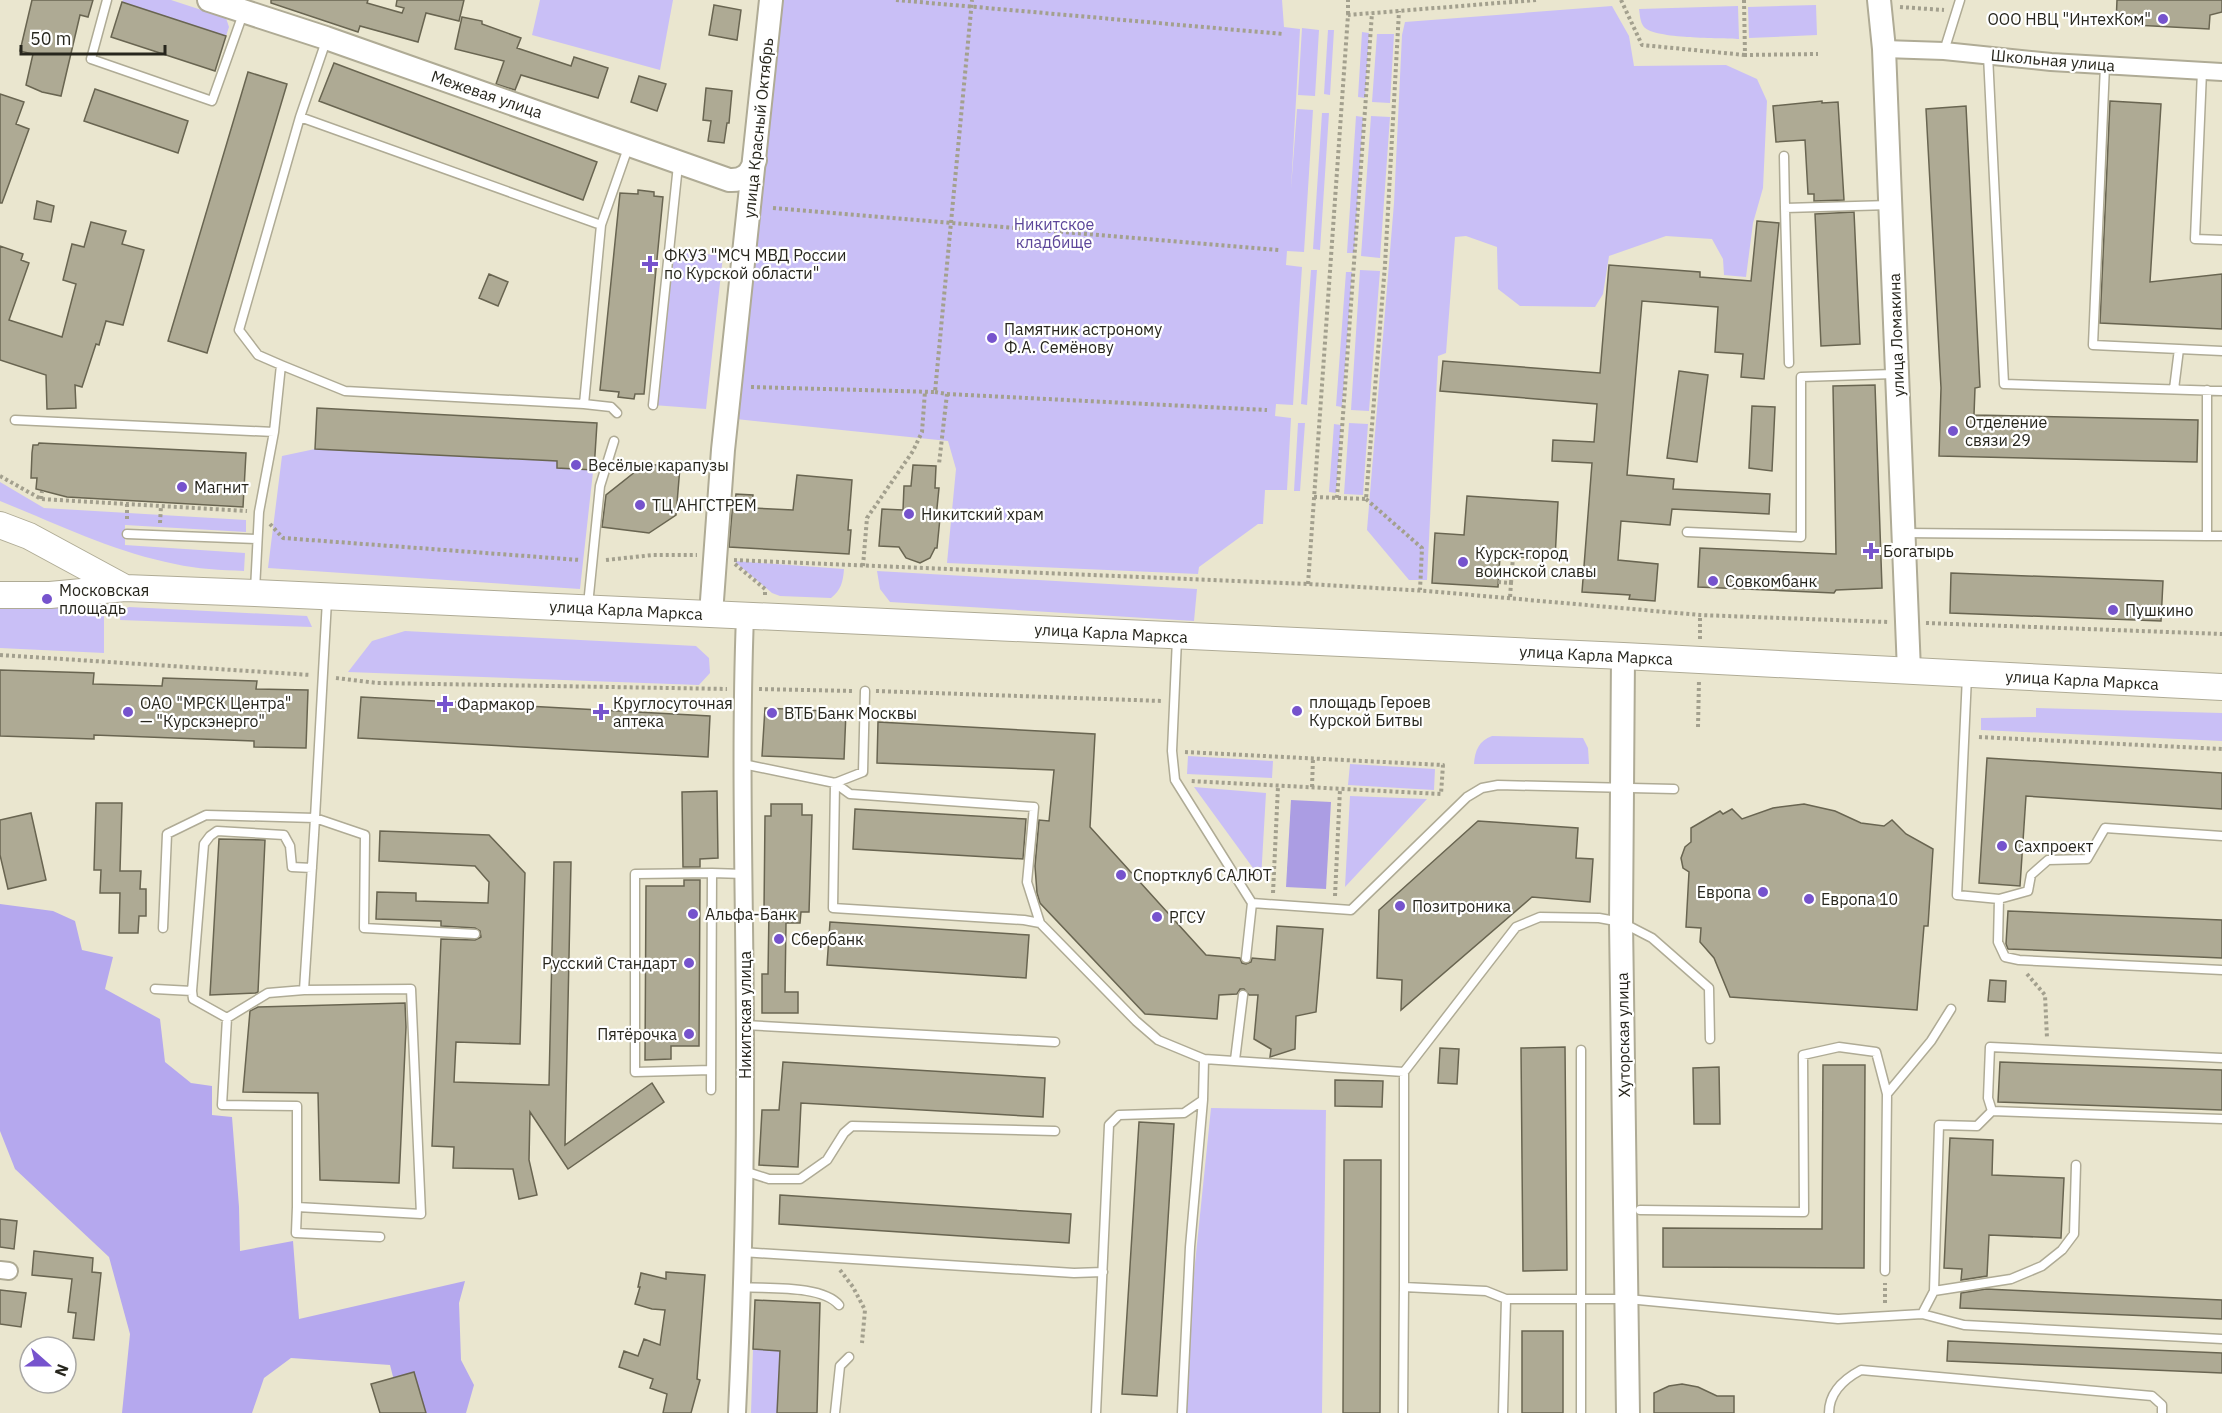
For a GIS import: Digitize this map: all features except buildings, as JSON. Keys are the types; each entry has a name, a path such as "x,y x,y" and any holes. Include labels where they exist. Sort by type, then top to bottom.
{"main road":[{"name":"Межевая улица","path":"209,0 326,38 734,180 748,175 755,160"},
{"name":"улица Красный Октябрь","path":"711,614 723,450 771,0"},
{"name":"улица Ломакина","path":"1879,0 1884,50 1891,205 1909,671"},
{"path":"0,525 29,536 125,588"},
{"name":"улица Карла Маркса","path":"0,595 50,595 125,588 255,593 1623,656 2222,687"},
{"name":"Хуторская улица","path":"1623,656 1621,922 1628,1413"}],"street":[{"name":"Школьная улица","path":"1884,50 1944,51 2051,62 2222,72"},
{"name":"Никитская улица","path":"736,1413 743,1287 742,689 745,616"}],"lane":[{"path":"107,0 91,59 212,101 244,11"},
{"path":"1944,51 1960,0"},
{"path":"326,38 300,117 239,330 258,355 345,391 585,404 611,407 616,413"},
{"path":"1988,54 2004,384 2222,391"},
{"path":"2105,65 2093,345 2222,351"},
{"path":"2202,71 2195,239 2222,240"},
{"path":"300,117 601,225"},
{"path":"585,404 601,225 630,144"},
{"path":"1784,156 1789,363"},
{"path":"653,405 679,162"},
{"path":"1785,208 1891,205"},
{"path":"2174,389 2179,349"},
{"path":"255,593 259,512 274,432 281,365"},
{"path":"1687,532 1801,537 1801,377 1898,373"},
{"path":"2207,390 2207,536"},
{"path":"15,420 274,432"},
{"path":"587,609 600,486 614,441"},
{"path":"1903,533 2222,536"},
{"path":"127,534 257,539"},
{"path":"304,990 327,597"},
{"path":"1177,636 1172,751 1175,780 1252,903 1246,958"},
{"path":"1967,674 1957,895 2000,899 2028,891 2031,875 2048,860 2087,859 2105,828 2222,836"},
{"path":"835,783 863,772 864,691"},
{"path":"743,764 835,783 850,794 1034,807 1028,882 1040,923 1136,1021 1158,1040 1204,1059 1404,1071"},
{"path":"835,783 833,908 1040,923"},
{"path":"1252,903 1351,910 1467,796 1482,788 1497,785 1674,789"},
{"path":"163,928 167,834 206,815 315,818 365,835 364,928 475,934"},
{"path":"227,1018 193,999 204,844 217,831 284,835 290,846 292,867 312,868"},
{"path":"711,1090 712,873"},
{"path":"711,1070 635,1072 634,874 744,874"},
{"path":"2000,899 1998,942 2005,957 2019,960 2222,970"},
{"path":"1403,1413 1404,1071 1516,927 1540,917 1599,918 1621,922 1652,938 1709,988 1710,1038"},
{"path":"155,989 192,991"},
{"path":"227,1018 268,993 304,990 411,990 422,1214 297,1207"},
{"path":"1235,1060 1243,995"},
{"path":"1887,1094 1931,1041 1951,1009"},
{"path":"227,1018 222,1105 297,1106 296,1233 380,1237"},
{"path":"744,1025 1055,1042"},
{"path":"1640,1210 1804,1212 1803,1055 1839,1047 1876,1052 1887,1094 1885,1271"},
{"path":"1992,1111 1988,1098 1990,1047 2222,1058"},
{"path":"1581,1050 1581,1413"},
{"path":"1182,1413 1190,1247 1203,1100 1204,1059"},
{"path":"1096,1413 1109,1125 1119,1115 1184,1113 1203,1100"},
{"path":"1922,1314 1934,1291 1940,1125 1977,1126 1992,1111 2222,1119"},
{"path":"744,1171 769,1179 800,1179 827,1160 844,1133 852,1126 1055,1131"},
{"path":"1934,1291 2011,1280 2042,1266 2062,1250 2074,1234 2076,1165"},
{"path":"742,1252 1063,1272 1103,1272"},
{"path":"743,1287 815,1292 833,1298 839,1305"},
{"path":"1404,1287 1486,1291 1506,1299 1628,1299 1838,1319 1922,1314 1964,1325 2222,1339"},
{"path":"1503,1413 1506,1299"},
{"path":"835,1413 840,1366 849,1357"},
{"path":"1829,1413 1829,1402 1846,1378 1862,1370 2152,1396 2162,1405 2162,1413"}],"path":[{"path":"896,0 1283,34"},
{"path":"935,392 972,0"},
{"path":"1308,584 1348,0"},
{"path":"1348,15 1474,2 1536,0"},
{"path":"1621,0 1642,45 1745,55 1818,54"},
{"path":"1744,0 1745,55"},
{"path":"1899,0 1899,7 1944,10"},
{"path":"1366,500 1385,265 1399,11"},
{"path":"1337,498 1372,13"},
{"path":"773,208 1279,250"},
{"path":"751,387 925,391 1267,410"},
{"path":"863,566 867,518 914,452 922,432 925,391"},
{"path":"939,464 947,394"},
{"path":"0,476 41,499 259,512 283,538 591,561 653,555 716,557"},
{"path":"41,499 42,491"},
{"path":"1314,497 1366,500 1422,548 1420,590"},
{"path":"1510,598 1513,557"},
{"path":"765,589 730,560 1420,590 1700,615 2222,634"},
{"path":"1498,582 1511,583"},
{"path":"653,690 864,691 1174,701"},
{"path":"1979,737 2222,749"},
{"path":"1172,751 1443,765 1441,794 1175,780"},
{"path":"1312,787 1313,758"},
{"path":"1272,898 1278,786"},
{"path":"1334,902 1340,789"},
{"path":"2045,994 2047,1050"},
{"path":"829,1257 853,1287 865,1310 862,1343"},
{"path":"1884,1315 1885,1271"}],"green space":[{"path":"123,0 171,0 226,18 229,27 226,36 122,2"},
{"path":"540,0 673,0 660,70 532,35"},
{"name":"Никитское кладбище","path":"778,0 1282,0 1284,27 1300,29 1291,189 1297,109 1313,110 1304,252 1287,251 1286,265 1302,267 1293,405 1276,404 1275,416 1291,418 1287,490 1265,490 1263,524 1258,524 1199,567 1198,574 947,563 956,469 948,441 736,419"},
{"path":"1816,5 1817,35 1749,38 1748,7"},
{"path":"1612,6 1629,36 1634,66 1726,65 1757,79 1767,101 1763,188 1753,223 1746,277 1724,275 1723,259 1712,239 1666,236 1609,256 1603,294 1595,307 1520,306 1498,289 1497,247 1466,236 1455,237 1446,353 1438,356 1427,580 1409,580 1367,530 1394,203 1402,35 1405,22"},
{"path":"1738,6 1739,39 1674,36 1650,31 1643,25 1639,9"},
{"path":"1302,28 1319,30 1315,96 1298,95"},
{"path":"1328,30 1334,30 1330,95 1324,94"},
{"path":"1362,32 1369,33 1365,98 1358,97"},
{"path":"1377,34 1394,34 1390,103 1372,102"},
{"path":"1322,113 1329,113 1320,250 1313,249"},
{"path":"1356,116 1363,117 1354,253 1347,253"},
{"path":"1371,116 1390,117 1380,258 1361,256"},
{"path":"670,250 723,256 706,409 653,405"},
{"path":"1311,270 1317,270 1307,405 1301,404"},
{"path":"1360,270 1380,271 1369,411 1351,410"},
{"path":"1346,272 1352,272 1342,407 1336,406"},
{"path":"1298,423 1305,423 1300,491 1294,491"},
{"path":"1349,423 1368,424 1363,495 1344,494"},
{"path":"1334,424 1341,425 1336,493 1329,492"},
{"path":"315,449 594,463 580,589 268,568 282,456"},
{"path":"0,482 44,508 246,520 246,532 125,525 125,545 245,553 244,571 183,566 108,545 0,501"},
{"path":"734,561 844,569 844,574 839,589 831,598 780,596 772,593"},
{"path":"877,571 1197,589 1194,621 890,602 880,589"},
{"path":"0,604 104,605 104,653 0,648"},
{"path":"129,607 307,616 312,627 120,620 121,611"},
{"path":"405,631 696,646 709,658 710,673 699,685 348,672 372,641"},
{"path":"2036,708 2222,713 2222,741 1981,730 1981,718 2036,717"},
{"path":"1492,736 1583,738 1588,748 1589,764 1474,764 1478,747"},
{"path":"1188,756 1273,761 1272,778 1187,774"},
{"path":"1350,764 1435,769 1434,790 1348,785"},
{"path":"1194,787 1266,793 1261,879"},
{"path":"1350,796 1427,799 1345,887"},
{"path":"1211,1108 1326,1110 1322,1413 1186,1413 1189,1322"},
{"path":"753,1349 780,1351 777,1413 751,1413"}],"shaded area":[{"path":"1291,800 1331,802 1326,889 1286,887"},
{"path":"0,904 53,911 75,921 82,950 113,957 105,989 160,1019 165,1062 191,1083 212,1086 212,1115 232,1117 240,1251 293,1241 299,1319 465,1281 459,1303 461,1360 474,1385 466,1413 399,1413 401,1408 390,1365 291,1358 264,1378 252,1413 122,1413 130,1334 109,1257 15,1169 0,1131"}],"place":[{"name":"ООО НВЦ \"ИнтехКом\"","path":"2163,19"},
{"name":"ФКУЗ \"МСЧ МВД России по Курской области\"","path":"650,264"},
{"name":"Памятник астроному Ф.А. Семёнову","path":"992,338"},
{"name":"Отделение связи 29","path":"1953,431"},
{"name":"Весёлые карапузы","path":"576,465"},
{"name":"Магнит","path":"182,487"},
{"name":"ТЦ АНГСТРЕМ","path":"640,505"},
{"name":"Никитский храм","path":"909,514"},
{"name":"Богатырь","path":"1871,551"},
{"name":"Курск-город воинской славы","path":"1463,562"},
{"name":"Совкомбанк","path":"1713,581"},
{"name":"Московская площадь","path":"47,599"},
{"name":"Пушкино","path":"2113,610"},
{"name":"Фармакор","path":"445,704"},
{"name":"площадь Героев Курской Битвы","path":"1297,711"},
{"name":"ОАО \"МРСК Центра\" — \"Курскэнерго\"","path":"128,712"},
{"name":"Круглосуточная аптека","path":"601,712"},
{"name":"ВТБ Банк Москвы","path":"772,713"},
{"name":"Сахпроект","path":"2002,846"},
{"name":"Спортклуб САЛЮТ","path":"1121,875"},
{"name":"Европа","path":"1763,892"},
{"name":"Европа 10","path":"1809,899"},
{"name":"Позитроника","path":"1400,906"},
{"name":"Альфа-Банк","path":"693,914"},
{"name":"РГСУ","path":"1157,917"},
{"name":"Сбербанк","path":"779,939"},
{"name":"Русский Стандарт","path":"689,963"},
{"name":"Пятёрочка","path":"689,1034"}]}
